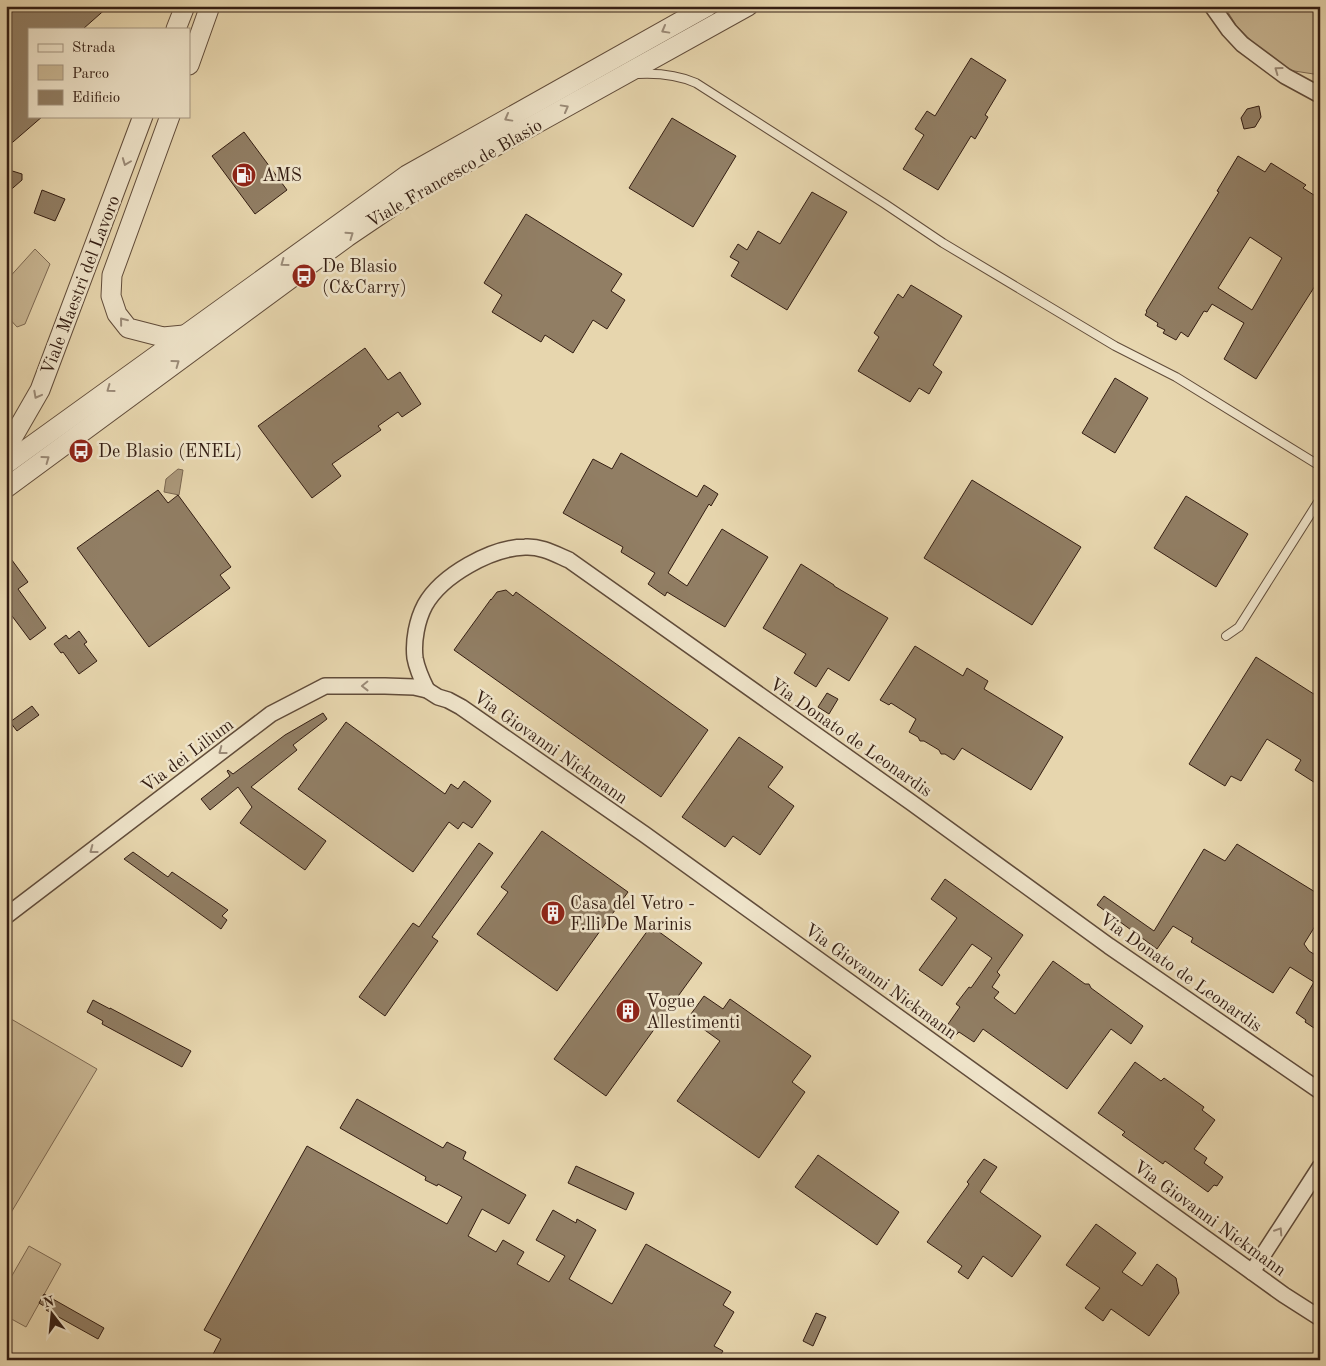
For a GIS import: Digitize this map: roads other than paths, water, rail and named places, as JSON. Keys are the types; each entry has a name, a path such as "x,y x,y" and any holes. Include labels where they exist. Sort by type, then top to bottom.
{"street":[{"path":"176,28 185,6"},
{"path":"190,62 210,6"},
{"name":"Viale Francesco de Blasio","path":"6,464 407,175 708,6"},
{"name":"Viale Francesco de Blasio","path":"6,488 347,237 415,191 748,6"},
{"path":"1212,6 1229,30 1242,44 1286,76 1320,95"},
{"name":"Viale Maestri del Lavoro","path":"6,449 40,390 142,118"},
{"name":"Viale Maestri del Lavoro","path":"169,118 112,275 111,296 117,314 128,328 163,337 185,335"},
{"name":"Via Donato de Leonardis","path":"420,689 420,675 415,658 415,638 425,605 435,591 473,562 505,550 526,547 546,550 569,560 912,803 1109,946 1320,1091"},
{"name":"Via dei Lilium","path":"6,916 271,714 324,686 385,686 420,689"},
{"name":"Via Giovanni Nickmann","path":"420,689 461,707 644,834 1284,1295 1320,1318"},
{"path":"1252,1272 1320,1167"}],"lane":[{"path":"626,74 658,74 682,77 696,83 943,243 1115,346 1176,377 1320,466"},
{"path":"1226,636 1240,627 1320,499"}],"place":[{"name":"AMS","path":"244,175"},
{"name":"De Blasio (C&Carry)","path":"304,276"},
{"name":"De Blasio (ENEL)","path":"81,451"},
{"name":"Casa del Vetro - F.lli De Marinis","path":"553,913"},
{"name":"Vogue Allestimenti","path":"628,1011"}]}
